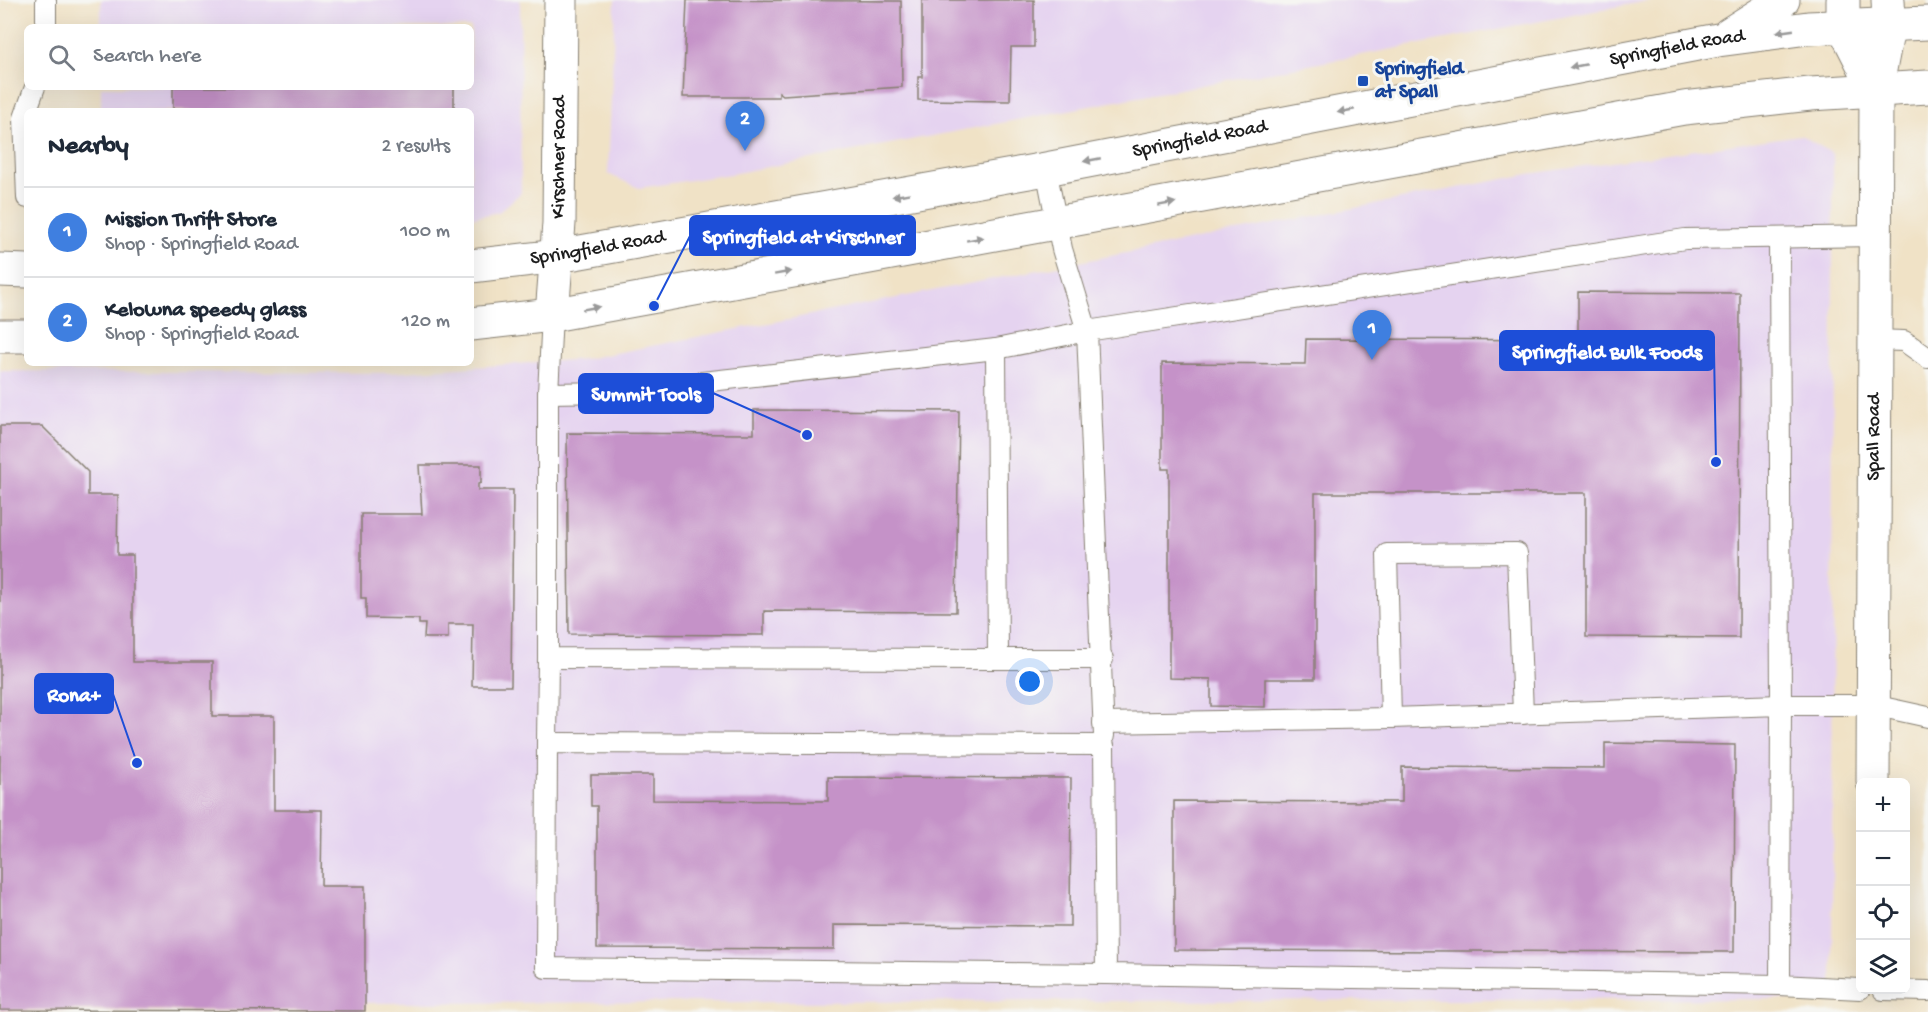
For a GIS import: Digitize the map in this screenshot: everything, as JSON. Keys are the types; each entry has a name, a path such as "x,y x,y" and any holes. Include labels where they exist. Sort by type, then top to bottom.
{"main road":[{"name":"Kirschner Road","path":"552,315 558,256 561,0"},
{"path":"1718,40 1783,0"},
{"name":"Springfield Road","path":"474,266 558,256 1046,170 1718,40 1843,12 1889,12 1928,23"},
{"name":"Spall Road","path":"1843,12 1876,90"},
{"name":"Spall Road","path":"1873,778 1876,90 1889,12"},
{"path":"474,324 552,315 1684,108 1810,94 1928,87"},
{"path":"0,270 24,271"},
{"path":"0,336 24,336"}],"lane":[{"path":"46,0 46,24"},
{"path":"28,108 34,90"},
{"path":"1046,170 1062,249 1087,331 1103,659 1106,974"},
{"path":"548,393 613,392 996,349 1087,331 1685,239 1875,236"},
{"path":"1779,238 1780,985"},
{"path":"552,315 548,393 546,968 1106,974 1780,985 1856,989"},
{"path":"1875,340 1904,341 1928,358"},
{"path":"996,349 998,659"},
{"path":"1391,718 1387,554 1517,553 1523,714"},
{"path":"548,658 1103,659"},
{"path":"1103,723 1391,718 1781,705 1873,705 1928,717"},
{"path":"547,743 1104,745"},
{"path":"1910,991 1928,991"}],"shaded area":[{"path":"101,0 520,0 521,193 499,212 474,217 474,108 101,108 101,90 474,90 474,24 101,24"},
{"path":"615,0 1652,0 731,174 639,188 608,174"},
{"path":"1801,135 1833,154 1832,999 0,1004 0,371 390,373 585,359 1529,174"}],"building":[{"path":"687,0 901,1 902,87 783,95 779,92 779,97 683,97"},
{"path":"922,0 1034,0 1034,47 1011,47 1010,101 918,100 918,77 922,77"},
{"path":"173,90 454,90 454,108 173,108"},
{"path":"1578,292 1740,293 1739,638 1586,637 1586,493 1315,493 1315,679 1265,679 1265,707 1211,706 1211,679 1169,678 1169,469 1162,469 1162,363 1305,364 1306,339 1578,340"},
{"path":"754,410 959,411 956,612 764,611 764,635 569,634 567,433 754,434"},
{"path":"0,426 42,426 88,472 88,495 118,495 117,555 133,555 133,662 212,662 212,716 274,716 274,810 322,810 321,886 365,886 365,1011 0,1010"},
{"path":"419,465 481,465 481,483 478,484 478,490 513,490 511,686 472,686 473,624 448,624 448,638 424,638 425,624 419,624 419,619 366,618 366,598 361,598 361,514 422,514"},
{"path":"1605,743 1735,745 1734,952 1174,950 1174,801 1402,802 1402,767 1605,768"},
{"path":"591,775 653,775 653,800 828,801 828,777 1071,778 1070,926 834,925 834,949 597,948 597,806 591,806"}],"place":[{"name":"Springfield at Spall","path":"1363,81"},
{"name":"Kelowna speedy glass","path":"745,151"},
{"name":"Springfield at Kirschner","path":"654,306"},
{"name":"Mission Thrift Store","path":"1372,360"},
{"name":"Summit Tools","path":"807,435"},
{"name":"Springfield Bulk Foods","path":"1716,462"},
{"name":"Rona+","path":"137,763"}]}
